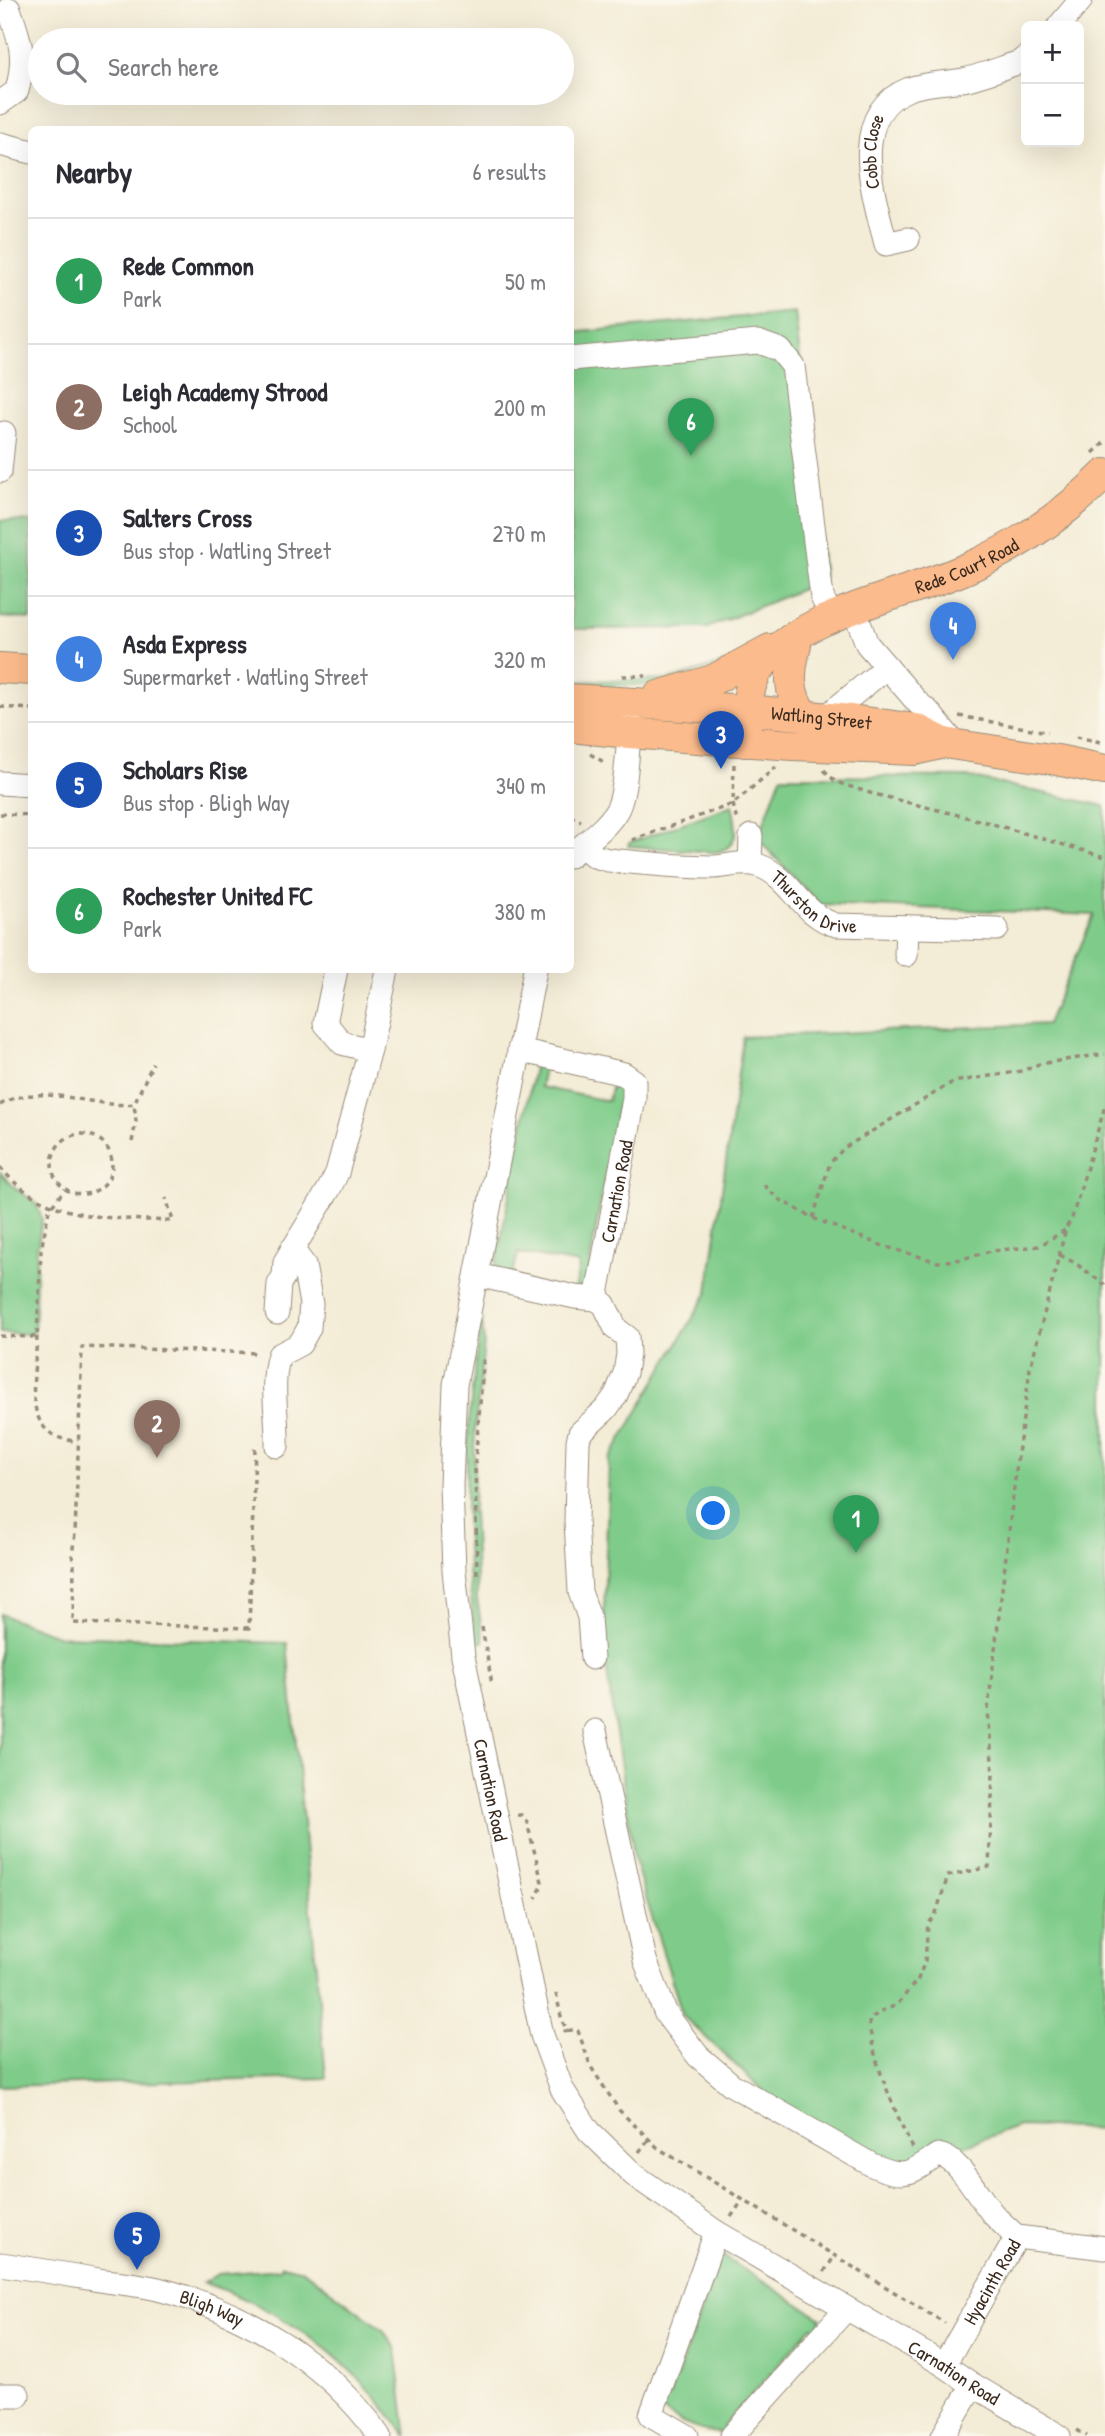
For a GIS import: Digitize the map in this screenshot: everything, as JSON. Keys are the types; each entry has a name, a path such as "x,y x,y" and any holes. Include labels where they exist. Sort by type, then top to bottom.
{"main road":[{"name":"Rede Court Road","path":"631,703 713,680 817,627 997,554 1088,491 1095,467"},
{"path":"756,752 757,711 776,676 817,627"},
{"path":"817,627 791,664 792,699 817,717"},
{"path":"0,668 28,670"},
{"name":"Watling Street","path":"574,699 817,717 916,729 950,744"},
{"name":"Watling Street","path":"574,727 756,752 816,755 915,750 950,744"},
{"path":"950,744 1057,760 1105,771"}],"street":[{"path":"1063,21 1080,0"},
{"path":"0,103 17,91 23,66 20,42 9,9"},
{"name":"Cobb Close","path":"908,239 886,244 875,201 869,162 871,129 884,106 909,89 965,79 1021,61"},
{"path":"0,144 28,151"},
{"path":"574,359 758,342 780,350 793,366 822,597 817,627 867,644 928,711 950,744"},
{"path":"0,471 4,433"},
{"path":"817,717 833,711 887,667"},
{"path":"582,846 618,807 624,783 631,703"},
{"path":"0,783 28,785"},
{"path":"744,830 750,863"},
{"name":"Thurston Drive","path":"582,846 688,866 750,863 758,865 775,874 813,916 842,926 997,929"},
{"path":"906,955 907,927"},
{"path":"335,973 325,1023 342,1043 370,1050"},
{"path":"277,1312 279,1283 283,1278 285,1262 337,1173 370,1050 386,973"},
{"name":"Carnation Road","path":"534,973 455,1385 451,1485 454,1570 463,1656 542,2035 562,2090 589,2131 634,2175 723,2225 846,2309 1059,2436"},
{"name":"Carnation Road","path":"520,1050 624,1074 634,1081 634,1099 600,1301"},
{"path":"266,1445 279,1355 300,1344 309,1328 311,1304 304,1268 301,1259 292,1249"},
{"path":"477,1275 600,1301 615,1327 626,1335 629,1344 625,1373 617,1393 604,1411 580,1433 578,1441 576,1521 580,1592 589,1617 592,1658"},
{"path":"595,1731 645,1960 666,2014 698,2056 732,2085 872,2165 894,2174 918,2169 938,2155 945,2156 957,2165 994,2216 1017,2237"},
{"path":"687,2436 651,2415 723,2225"},
{"name":"Hyacinth Road","path":"944,2365 1017,2237 1105,2248"},
{"name":"Bligh Way","path":"0,2264 157,2289 211,2306 297,2351 339,2386 380,2436"},
{"path":"732,2436 846,2309"},
{"path":"943,2436 973,2385"}],"path":[{"path":"1095,467 1105,442"},
{"path":"0,707 28,709"},
{"path":"744,830 733,804 756,752"},
{"path":"582,846 625,847 629,841 664,827 733,804 756,752"},
{"path":"816,755 835,782 1105,856"},
{"path":"0,814 28,815"},
{"path":"813,1218 830,1163 844,1148 953,1082 1022,1071 1039,1064 1105,1054"},
{"path":"132,1142 136,1121 134,1104 153,1063"},
{"path":"0,1105 15,1098 38,1095 110,1104 134,1104"},
{"path":"914,2148 906,2136 880,2074 871,2044 869,2021 879,2012 897,2005 918,1979 925,1961 928,1924 935,1916 948,1875 989,1867 993,1774 988,1710 1030,1369 1066,1228 1072,1218 1105,1106"},
{"path":"75,1135 95,1137 109,1150 112,1159 109,1178 95,1191 85,1194 75,1194 65,1189 53,1174 52,1164 58,1145 75,1135"},
{"path":"0,1167 25,1192 51,1206 78,1214 173,1221 166,1198"},
{"path":"764,1185 778,1198 813,1218 883,1246 938,1262 991,1251 1039,1246 1066,1228"},
{"path":"65,1189 51,1206 41,1250 35,1407 38,1419 52,1435 64,1440 78,1441"},
{"path":"1059,1255 1105,1285"},
{"path":"0,1336 37,1337"},
{"path":"477,1583 475,1464 485,1346"},
{"path":"266,1445 248,1628 73,1623 72,1555 82,1348 279,1355"},
{"path":"480,1615 493,1691"},
{"path":"517,1808 518,1821"},
{"path":"517,1815 522,1815 527,1822 542,1882 536,1898"},
{"path":"555,1989 562,2021 568,2031"},
{"path":"555,2034 575,2029 578,2031 590,2065 619,2110 648,2140 665,2153 953,2328"},
{"path":"633,2158 648,2140"},
{"path":"723,2225 742,2201"},
{"path":"822,2275 834,2257"}],"green space":[{"path":"795,312 824,580 707,628 574,629 574,333"},
{"path":"0,520 28,522 28,619 0,617"},
{"path":"733,661 658,685 574,686 574,681 667,680"},
{"path":"781,776 968,777 1105,806 1105,2129 1019,2126 902,2168 773,2100 683,2016 635,1863 603,1645 609,1460 708,1292 743,1037 1047,1024 1094,915 819,904 758,839"},
{"path":"732,805 735,834 733,841 723,850 715,852 628,846 629,843"},
{"path":"546,1061 540,1087 608,1101 614,1075 623,1082 627,1099 618,1106 589,1267 593,1275 585,1287 575,1291 579,1264 518,1253 512,1278 495,1270 535,1062"},
{"path":"0,1172 16,1189 36,1203 42,1219 37,1249 34,1334 0,1333"},
{"path":"482,1318 484,1343 475,1428 473,1509 466,1511 470,1414"},
{"path":"473,1512 477,1600 484,1642 476,1643 468,1571 466,1513"},
{"path":"0,1614 60,1636 287,1643 326,2078 0,2086"},
{"path":"721,2255 821,2318 818,2331 812,2327 723,2427 725,2432 718,2433 692,2427 662,2409 664,2396 670,2396 717,2267 710,2265"},
{"path":"282,2265 303,2270 383,2330 396,2349 407,2436 363,2383 317,2342 266,2310 203,2282 218,2274 280,2269"}],"place":[{"name":"Rochester United FC","path":"691,456"},
{"name":"Asda Express","path":"953,660"},
{"name":"Salters Cross","path":"721,769"},
{"name":"Leigh Academy Strood","path":"157,1458"},
{"name":"Rede Common","path":"856,1553"},
{"name":"Scholars Rise","path":"137,2270"}]}
